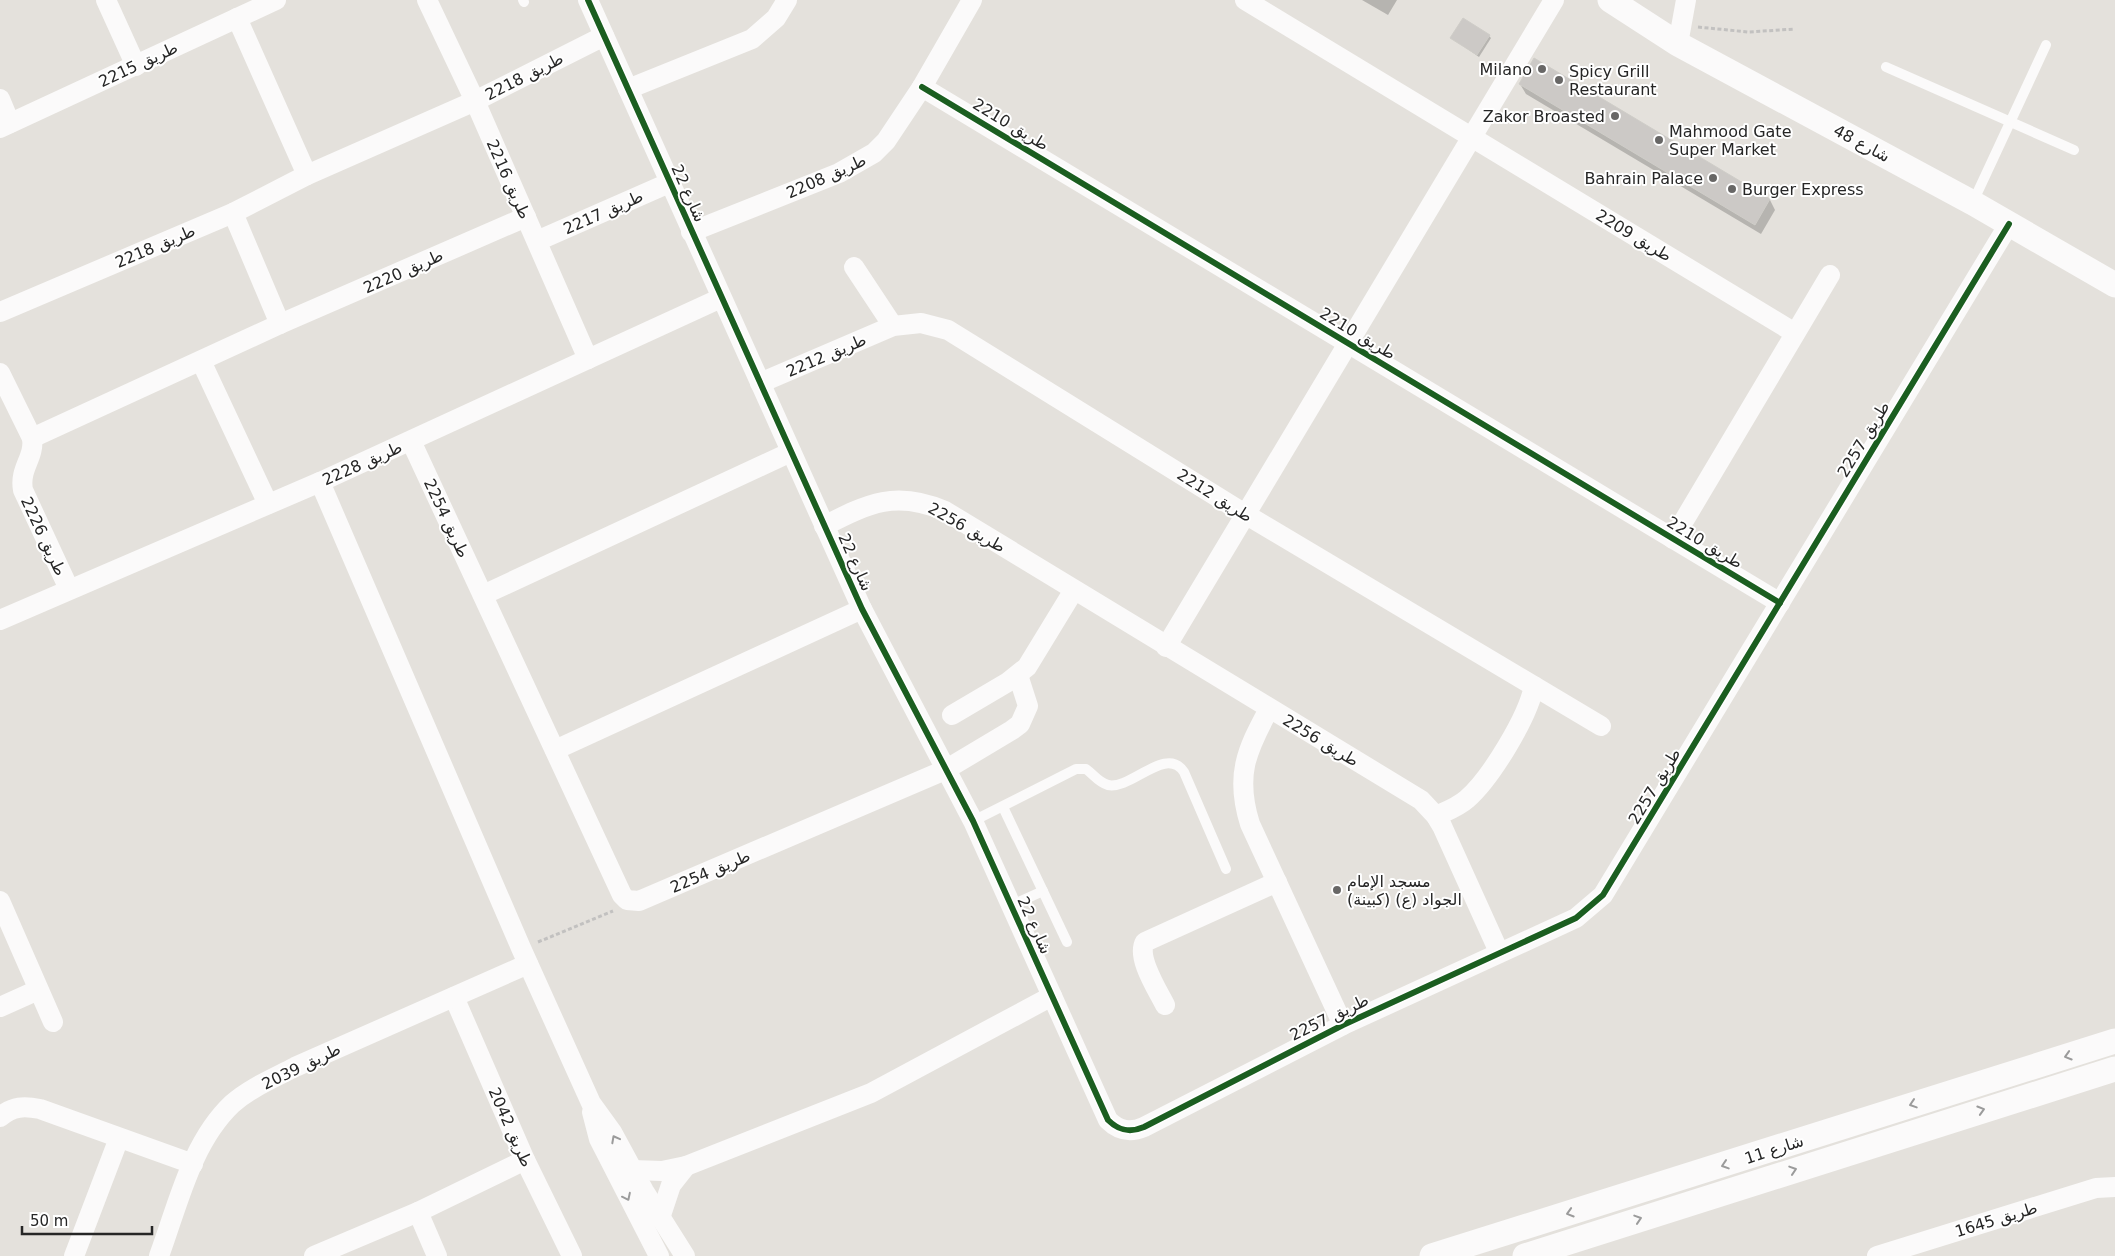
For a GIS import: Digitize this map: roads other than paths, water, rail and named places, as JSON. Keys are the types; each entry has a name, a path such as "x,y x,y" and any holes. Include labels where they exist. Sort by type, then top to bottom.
{"street":[{"path":"106,0 136,66"},
{"name":"طريق 2215","path":"5,126 276,0"},
{"name":"طريق 2216","path":"427,0 537,241 588,359"},
{"name":"شارع 22","path":"588,0 862,609 945,770 973,820 1108,1120 1115,1127"},
{"path":"628,90 752,39 776,18 787,0"},
{"name":"طريق 2208","path":"691,232 858,164 874,153 886,141 922,87 972,0"},
{"name":"طريق 2209","path":"1245,0 1795,333"},
{"path":"1348,342 1554,0"},
{"name":"شارع 48","path":"1610,0 1680,35 2115,285"},
{"path":"1680,35 1686,0"},
{"path":"237,18 307,175"},
{"name":"طريق 2218","path":"0,312 233,213 307,175 474,101 604,36"},
{"name":"طريق 2210","path":"922,87 1780,603"},
{"path":"0,99 5,126"},
{"name":"طريق 2217","path":"537,241 670,183"},
{"path":"233,213 280,324"},
{"name":"طريق 2220","path":"32,438 280,324 526,217"},
{"name":"طريق 2257","path":"1115,1127 1124,1131 1134,1131 1144,1127 1343,1024 1576,918 1603,895 2009,224"},
{"path":"854,267 893,326"},
{"path":"1674,539 1830,274"},
{"name":"طريق 2228","path":"0,620 320,482 721,298"},
{"name":"طريق 2212","path":"760,383 893,326 921,324 948,330 1245,514 1601,726"},
{"name":"طريق 2210","path":"1166,647 1348,342"},
{"path":"201,361 268,504"},
{"path":"0,374 32,438"},
{"name":"طريق 2226","path":"32,438 33,447 20,479 23,490 69,589"},
{"name":"طريق 2254","path":"411,441 622,895 633,902 945,770"},
{"path":"483,595 790,452"},
{"path":"320,482 525,956 591,1103 599,1139 659,1256"},
{"name":"طريق 2256","path":"824,526 862,507 883,500 904,499 926,502 946,511 1166,647 1421,800 1436,816 1499,952"},
{"path":"952,715 1018,675 1035,656 1074,590"},
{"path":"555,750 862,609"},
{"path":"945,770 1020,724 1028,706 1018,675"},
{"path":"1436,816 1466,800 1480,785 1524,717 1534,686"},
{"name":"طريق 2257","path":"1269,708 1252,739 1244,760 1241,781 1244,803 1250,824 1343,1024"},
{"path":"1165,1005 1143,959 1142,947 1145,942 1277,882"},
{"path":"0,901 53,1022"},
{"name":"طريق 2039","path":"159,1256 193,1164 211,1129 233,1104 264,1083 454,997 525,956"},
{"path":"0,1007 38,990"},
{"path":"632,1170 662,1171 686,1166 871,1093 1052,996"},
{"name":"طريق 2042","path":"454,997 525,1160 572,1256"},
{"name":"شارع 11","path":"1432,1256 2115,1041"},
{"name":"شارع 11","path":"1525,1256 2114,1070"},
{"path":"591,1103 612,1132 660,1218 685,1256"},
{"path":"0,1117 8,1110 24,1106 40,1109 193,1164"},
{"path":"74,1256 119,1138"},
{"path":"314,1256 418,1212 525,1160"},
{"path":"660,1218 671,1185 686,1166"},
{"name":"طريق 1645","path":"1877,1256 2096,1188 2115,1187"},
{"path":"418,1212 437,1256"}],"lane":[{"path":"1972,203 2046,45"},
{"path":"1886,67 2074,150"},
{"path":"973,820 1076,770 1086,769 1103,783 1115,786 1161,764 1171,763 1181,768 1184,772 1226,869"},
{"path":"1003,807 1067,942"},
{"path":"1012,905 1043,892"}],"place":[{"name":"Milano","path":"1542,69"},
{"name":"Spicy Grill Restaurant","path":"1559,80"},
{"name":"Zakor Broasted","path":"1615,116"},
{"name":"Mahmood Gate Super Market","path":"1659,140"},
{"name":"Bahrain Palace","path":"1713,178"},
{"name":"Burger Express","path":"1732,189"},
{"name":"مسجد الإمام الجواد (ع) (كبينة)","path":"1337,890"}]}
